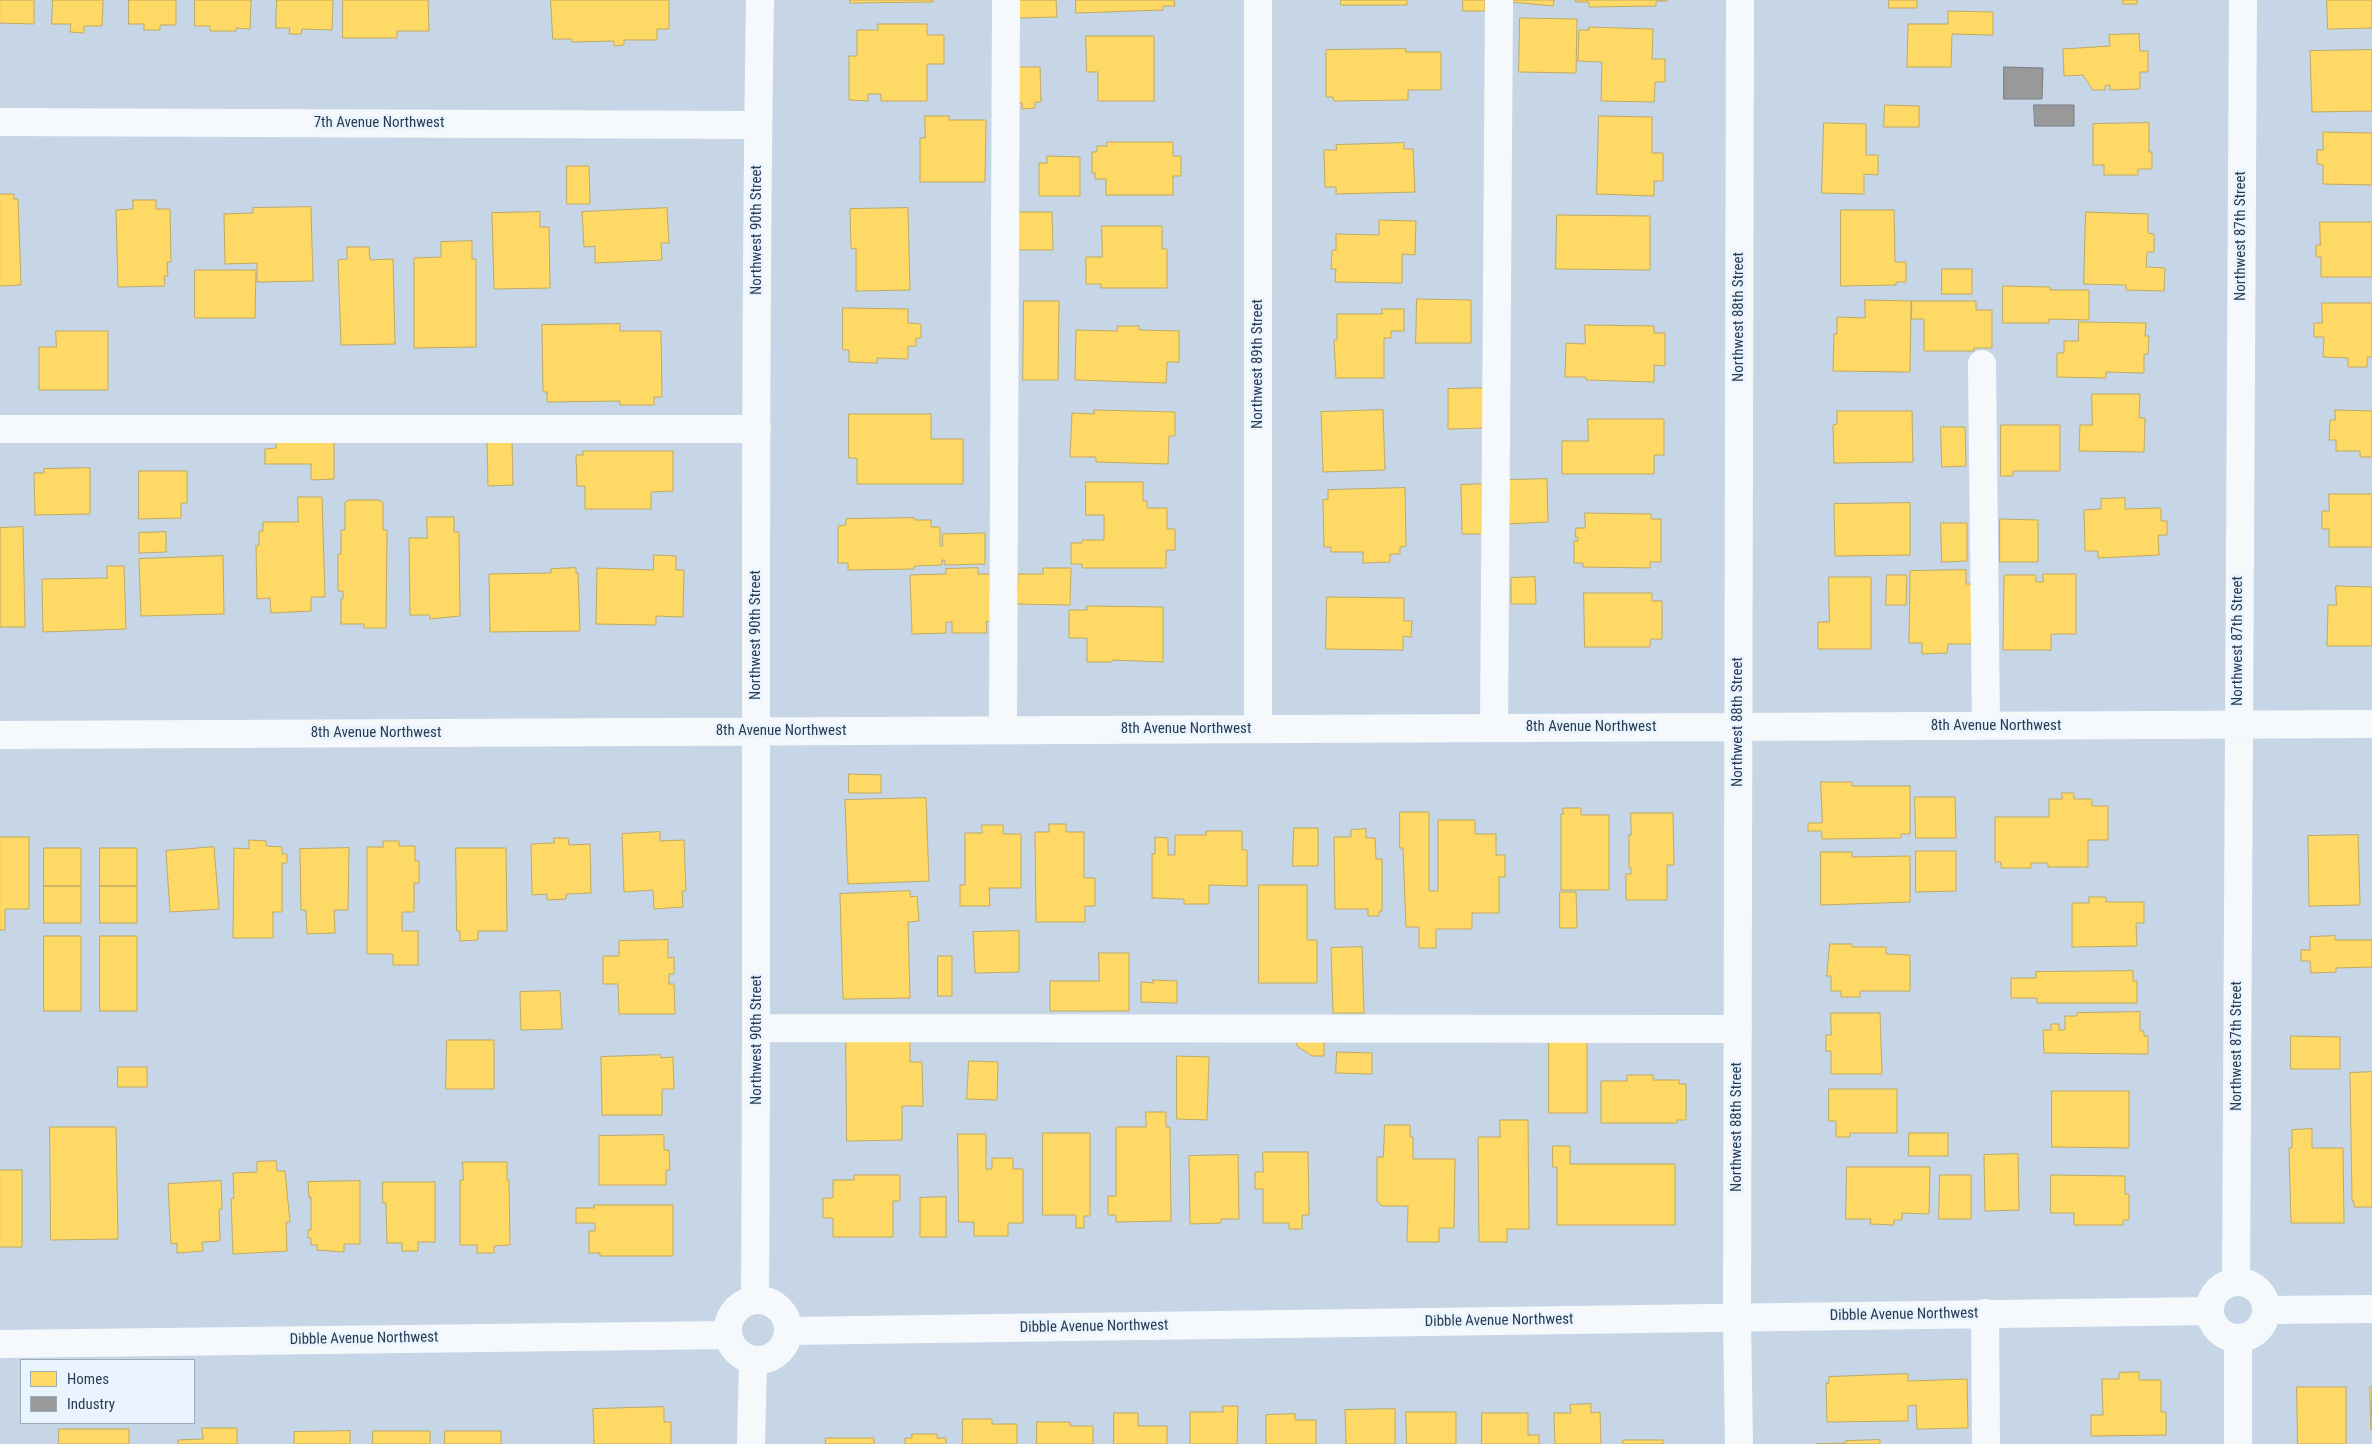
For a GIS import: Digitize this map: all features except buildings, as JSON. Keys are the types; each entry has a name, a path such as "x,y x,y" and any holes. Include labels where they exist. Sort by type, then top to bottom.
{"street":[{"name":"Northwest 90th Street","path":"755,1300 757,1028 755,732 760,0"},
{"path":"1003,730 1006,0"},
{"name":"Northwest 89th Street","path":"1258,0 1258,728"},
{"path":"1494,728 1499,0"},
{"name":"Northwest 88th Street","path":"1739,1444 1737,1318 1740,0"},
{"name":"Northwest 87th Street","path":"2236,1282 2243,0"},
{"name":"7th Avenue Northwest","path":"0,122 758,125"},
{"path":"1982,364 1986,726"},
{"path":"0,429 757,429"},
{"name":"8th Avenue Northwest","path":"0,735 2372,724"},
{"path":"757,1028 1738,1029"},
{"path":"2236,1282 2251,1284 2260,1290 2267,1310 2264,1324 2258,1331 2251,1336 2238,1338 2225,1335 2218,1330 2212,1321 2210,1311 2215,1293 2223,1286 2236,1282"},
{"path":"755,1300 771,1303 780,1309 786,1316 788,1330 786,1344 780,1352 772,1358 752,1361 736,1352 728,1335 729,1322 734,1313 741,1305 755,1300"},
{"path":"2267,1310 2372,1309"},
{"name":"Dibble Avenue Northwest","path":"788,1330 2210,1311"},
{"path":"1985,1313 1986,1444"},
{"name":"Dibble Avenue Northwest","path":"0,1344 728,1335"},
{"path":"2238,1338 2238,1444"},
{"path":"751,1444 752,1361"}]}
